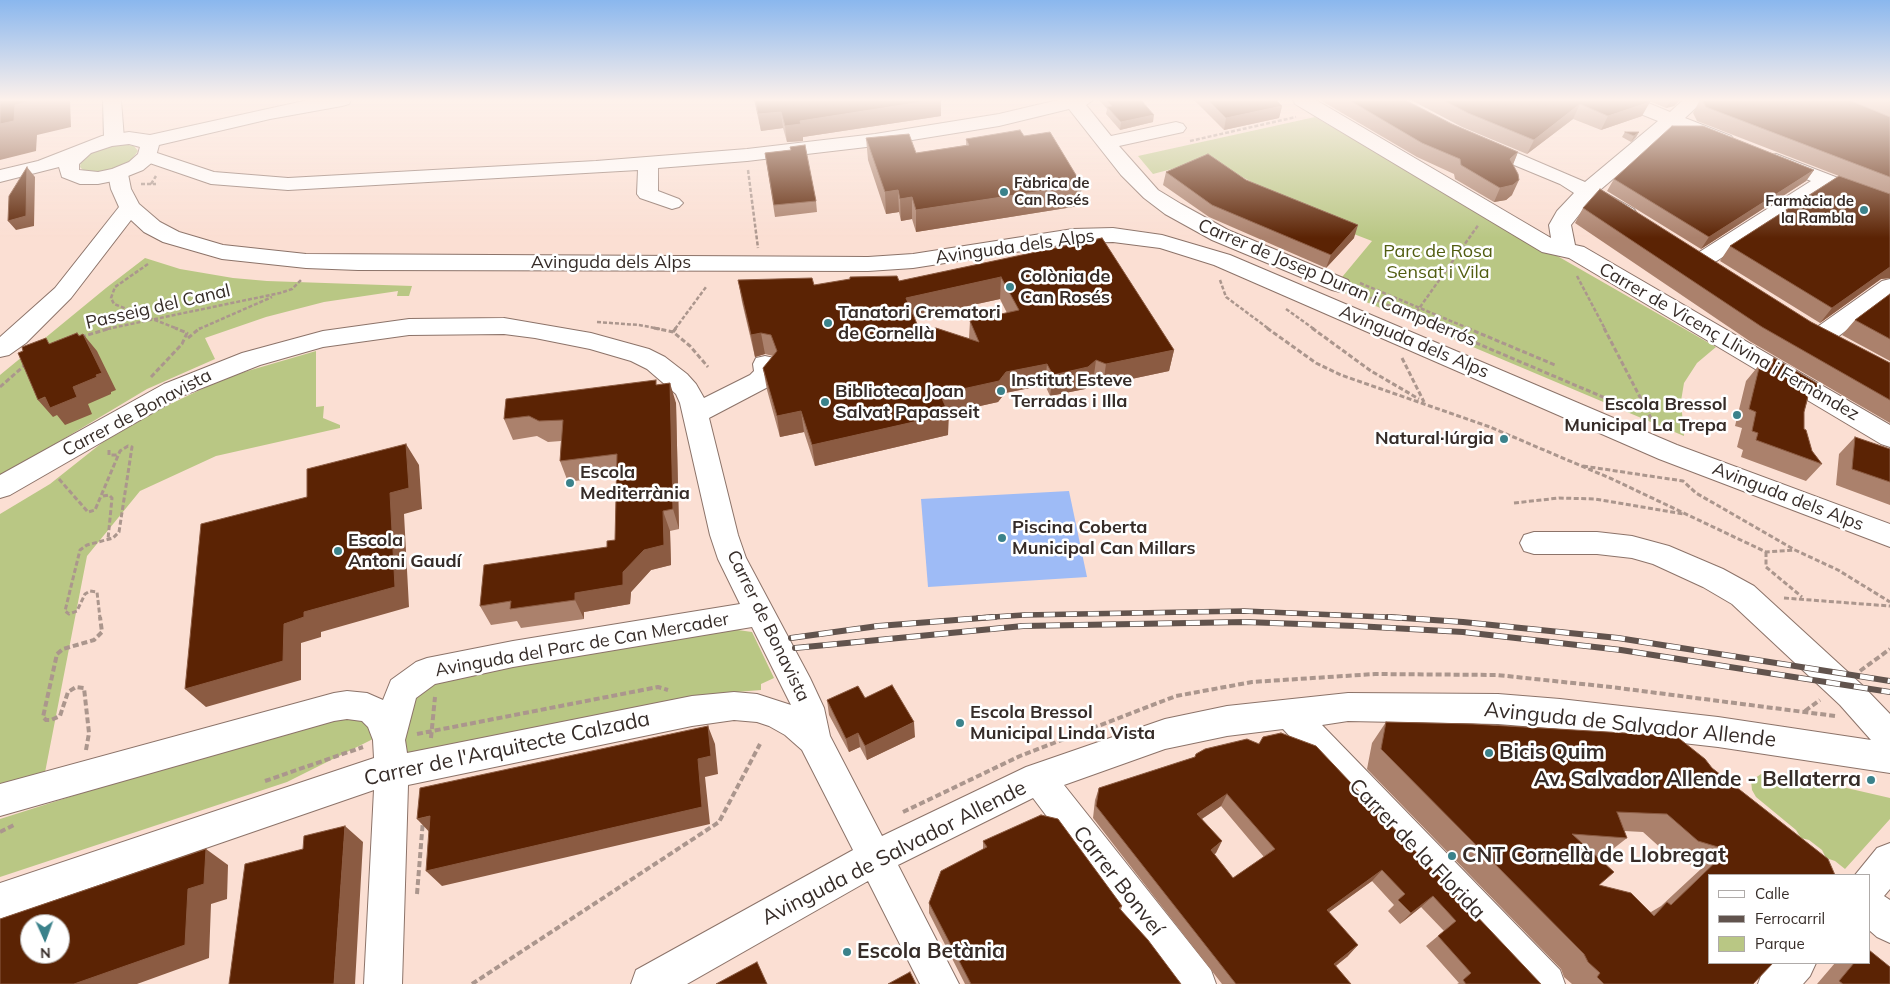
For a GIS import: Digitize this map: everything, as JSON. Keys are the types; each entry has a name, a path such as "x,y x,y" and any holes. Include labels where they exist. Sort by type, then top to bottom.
{"street":[{"path":"0,180 72,162 92,146"},
{"path":"144,146 211,178 288,184 648,163 747,155 824,146"},
{"path":"72,162 73,176 88,179 118,174 136,166 148,149 158,146"},
{"name":"Carrer de Josep Duran i Campderrós","path":"1108,146 1137,181 1186,218 1220,235 1348,283"},
{"name":"Carrer de Vicenç Llivina i Fernàndez","path":"1382,146 1488,212 1550,247 1576,252 1890,436"},
{"path":"1484,146 1588,190 1645,226"},
{"path":"1566,250 1560,225 1565,216 1588,190 1640,146"},
{"path":"1740,146 1890,205"},
{"path":"0,176 45,165 72,162"},
{"path":"648,163 647,194 672,203"},
{"name":"Avinguda dels Alps","path":"118,174 121,189 130,206 144,220 162,232 195,246 238,254 345,263 868,264 925,259 1073,236 1113,235 1151,240 1187,248 1222,260 1668,452 1890,536"},
{"path":"1701,261 1826,180"},
{"path":"0,349 16,337 64,293 130,206"},
{"path":"1844,348 1815,333 1890,286"},
{"name":"Carrer de Bonavista","path":"0,488 130,413 214,372 285,348 364,332 409,327 504,326 591,341 640,355 656,363 687,390 697,413 724,535 732,559 808,708 814,739 940,984"},
{"path":"697,413 759,381 766,374 765,364"},
{"path":"1534,543 1597,543 1632,548 1659,554 1713,578 1742,595 1754,605 1851,695 1890,737"},
{"name":"Avinguda del Parc de Can Mercader","path":"390,755 402,690 431,684 513,654 686,627 759,613"},
{"path":"0,800 347,705 367,707 377,713 390,755 383,984"},
{"name":"Carrer de l'Arquitecte Calzada","path":"0,901 380,772 390,755 409,769 692,711 734,706 757,708 778,716 797,725 814,739"},
{"name":"Avinguda de Salvador Allende","path":"650,984 876,857 1038,778 1165,734 1227,721 1348,707 1498,709 1662,726 1890,758"},
{"name":"Carrer de la Florida","path":"1289,713 1546,984"},
{"path":"1662,726 1686,757"},
{"name":"Carrer Bonveí","path":"1038,778 1197,984"},
{"path":"1870,885 1890,861"},
{"path":"1870,908 1890,924"},
{"path":"1777,984 1796,964"}],"path":[{"path":"747,162 755,211 758,246"},
{"path":"137,184 156,184"},
{"path":"1416,313 1488,212"},
{"path":"1566,250 1570,263 1658,432"},
{"path":"148,264 115,287 111,298 114,304 184,330 187,333 186,340"},
{"path":"1219,277 1226,296 1316,363 1341,375 1490,426 1766,552 1795,550"},
{"name":"Passeig del Canal","path":"80,338 121,325 280,293 292,289 301,280"},
{"name":"Carrer de Josep Duran i Campderrós","path":"1348,283 1420,308 1555,365"},
{"name":"Carrer de Josep Duran i Campderrós","path":"1348,283 1610,400"},
{"path":"673,332 706,287"},
{"path":"149,380 186,340 203,326 280,293"},
{"path":"1283,307 1371,371 1424,402"},
{"path":"591,322 639,325 673,332 690,346 708,367"},
{"path":"1401,357 1424,402"},
{"path":"0,387 31,361"},
{"path":"54,473 88,512 97,508 122,449 132,447 120,532 108,539 87,545 78,554 65,611 68,614 77,611 85,594 90,591 97,592 102,632 94,640 63,649 57,654 43,717 46,720 51,720 60,716 68,692 76,687 84,688 89,732 86,750"},
{"path":"108,451 109,455 118,455"},
{"path":"1578,465 1683,481 1696,493 1795,550 1838,570 1890,602"},
{"path":"103,496 109,495 112,498 108,539"},
{"path":"1514,503 1559,498 1595,499 1687,515"},
{"path":"1766,552 1766,567 1803,598"},
{"path":"1754,605 1785,598 1803,598 1890,606"},
{"name":"Carrer de l'Arquitecte Calzada","path":"430,747 431,684"},
{"path":"472,984 719,822 760,744"}],"green space":[{"path":"107,146 134,146 138,151 129,163 102,173 84,171 80,167 81,160 88,154"},
{"name":"Parc de Rosa Sensat i Vila","path":"1184,146 1365,146 1716,347 1697,363 1684,383 1681,401 1684,436 1333,288 1372,241 1333,226 1209,159 1153,174 1138,156"},
{"path":"145,258 180,269 233,278 412,286 409,296 397,296 398,291 324,302 266,317 205,338 215,359 147,389 0,477 0,375"},
{"path":"316,351 316,407 324,406 323,418 340,425 340,428 216,456 140,491 87,556 41,793 0,807 0,514 50,484 103,442 162,408 227,377"},
{"path":"731,629 752,632 774,678 761,684 761,690 712,694 464,745 411,761 403,747 419,683"},
{"path":"363,715 375,738 287,782 0,877 0,819 309,721"},
{"path":"1761,774 1812,780 1890,798 1890,819 1845,869 1835,861 1826,858 1822,850 1809,840 1801,838 1796,830 1756,797 1752,790 1751,781"}],"water":[{"name":"Piscina Coberta Municipal Can Millars","path":"1069,491 1087,577 928,587 921,499"}],"building":[{"path":"805,146 816,201 774,205 765,153 791,150 790,147"},
{"path":"869,146 913,146 916,153 963,146 1058,146 1082,185 916,210 912,197 900,199 898,190 885,192"},
{"path":"1429,146 1504,146 1518,152 1510,159 1519,180 1513,185 1500,188 1461,165 1460,159"},
{"path":"1650,146 1753,146 1814,170 1709,237 1614,179"},
{"path":"1808,146 1890,146 1890,177"},
{"path":"1208,154 1246,180 1358,225 1331,255 1212,205 1166,172"},
{"path":"27,167 26,216 8,221 9,196"},
{"path":"1839,176 1890,194 1890,267 1832,308 1730,246"},
{"path":"1600,189 1811,322 1890,363 1890,400 1762,327 1583,208"},
{"path":"1102,238 1174,350 1106,364 1096,360 1088,367 1053,375 1047,364 1006,372 999,381 940,394 949,414 812,445 801,411 777,416 763,368 777,351 771,335 761,333 751,335 738,280 812,278 814,285 850,279 850,277 897,276 899,281","holes":["1001,277 1019,310 970,321 979,342 936,328 920,331 906,298"]},
{"path":"1890,294 1890,339 1855,320"},
{"path":"77,333 79,336 83,334 102,373 73,387 77,397 50,408 45,397 38,400 18,353 23,351 22,347 46,338 49,344"},
{"path":"1774,358 1820,385 1808,396 1804,412 1804,429 1806,430 1812,451 1822,464 1756,440 1758,433 1752,431 1756,412 1749,409 1760,364 1771,368"},
{"path":"656,380 656,385 670,383 673,509 663,511 664,545 644,550 623,572 623,585 575,593 575,600 510,609 511,601 480,606 484,565 607,547 607,541 615,540 617,454 560,461 563,420 539,421 529,416 504,419 506,399"},
{"path":"1855,437 1890,449 1890,482 1852,469"},
{"path":"406,444 409,488 390,493 395,587 304,612 304,617 284,624 283,661 185,689 201,524 307,497 307,469"},
{"path":"892,685 914,722 865,746 858,733 846,739 827,700 858,686 865,698"},
{"path":"1386,722 1473,724 1676,736 1705,759 1712,768 1828,859 1835,874 1708,874 1708,964 1772,964 1753,984 1604,984 1597,977 1600,973 1588,962 1584,954 1381,749","holes":["1617,812 1667,814 1698,841 1728,850 1671,905 1667,902 1654,916 1631,893 1599,885 1614,872 1572,834 1627,838"]},
{"path":"708,726 711,756 698,759 702,807 426,871 430,816 417,819 420,788"},
{"path":"1281,733 1316,746 1541,984 1466,984 1463,980 1471,973 1438,936 1456,921 1433,896 1411,913 1398,900 1405,894 1382,870 1327,910 1358,945 1334,964 1351,984 1236,984 1096,806 1099,788 1195,757 1196,754 1205,749 1247,739 1259,744 1263,737","holes":["1227,794 1275,849 1233,878 1211,850 1222,841 1197,814"]},
{"path":"1041,815 1058,819 1122,906 1119,908 1148,940 1181,984 971,984 929,903 941,871 987,847 983,841"},
{"path":"345,826 334,984 229,984 245,864 303,849 304,836"},
{"path":"206,849 204,884 188,889 185,945 74,984 0,984 0,919"},
{"path":"1870,951 1890,967 1890,984 1843,984 1839,981 1853,964 1870,964"},
{"path":"757,962 767,984 716,984"},
{"path":"910,972 916,984 888,984"}],"railway":[{"path":"978,618 1024,615 1244,611 1394,617"},
{"path":"791,638 878,626 995,617"},
{"path":"1388,617 1394,617"},
{"path":"1394,617 1408,618"},
{"path":"1394,617 1463,622 1618,638 1890,681"},
{"path":"795,648 1023,626 1245,622 1356,626 1463,632 1621,650 1890,692"}],"place":[{"name":"Fàbrica de Can Rosés","path":"1004,192"},
{"name":"Farmàcia de la Rambla","path":"1864,210"},
{"name":"Colònia de Can Rosés","path":"1010,287"},
{"name":"Tanatori Crematori de Cornellà","path":"828,323"},
{"name":"Institut Esteve Terradas i Illa","path":"1001,391"},
{"name":"Biblioteca Joan Salvat Papasseit","path":"825,402"},
{"name":"Escola Bressol Municipal La Trepa","path":"1737,415"},
{"name":"Natural·lúrgia","path":"1504,439"},
{"name":"Escola Mediterrània","path":"570,483"},
{"name":"Piscina Coberta Municipal Can Millars","path":"1002,538"},
{"name":"Escola Antoni Gaudí","path":"338,551"},
{"name":"Escola Bressol Municipal Linda Vista","path":"960,723"},
{"name":"Bicis Quim","path":"1489,753"},
{"name":"Av. Salvador Allende - Bellaterra","path":"1871,780"},
{"name":"CNT Cornellà de Llobregat","path":"1452,856"},
{"name":"Escola Betània","path":"847,952"}]}
